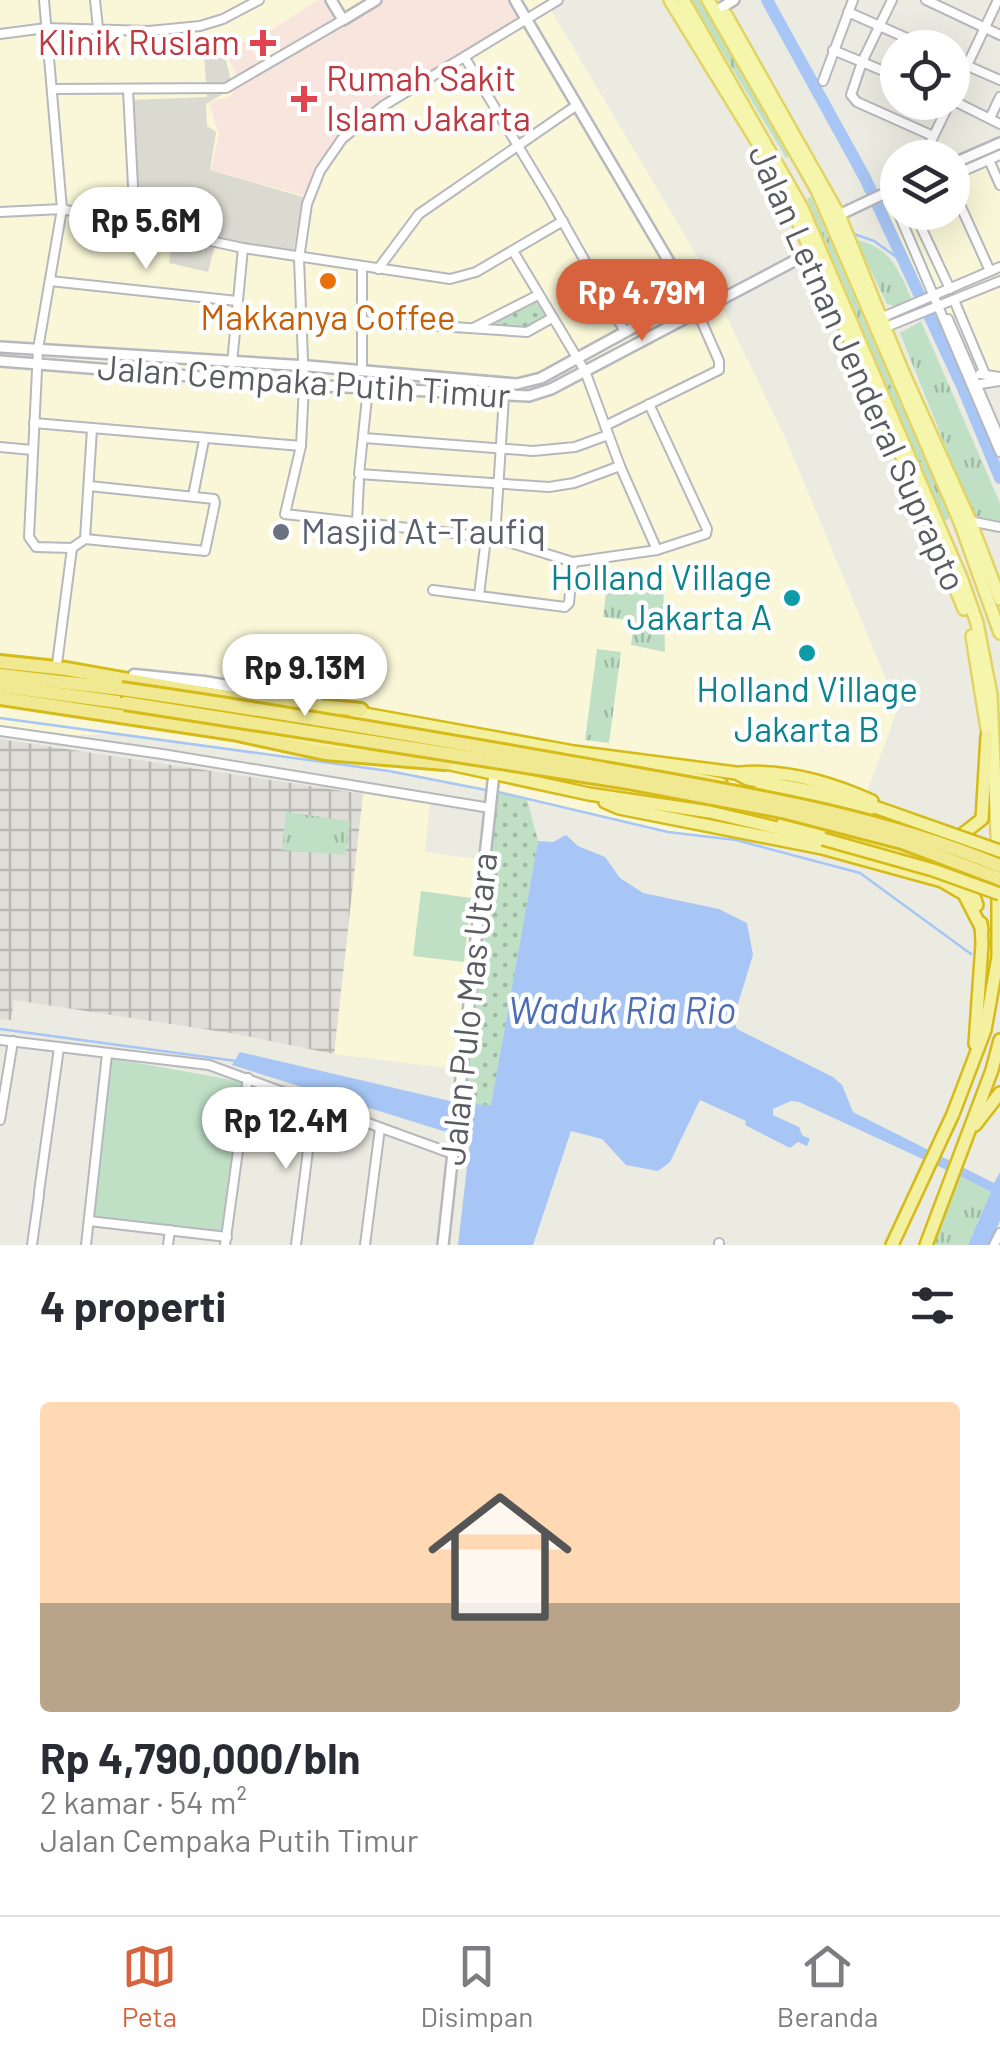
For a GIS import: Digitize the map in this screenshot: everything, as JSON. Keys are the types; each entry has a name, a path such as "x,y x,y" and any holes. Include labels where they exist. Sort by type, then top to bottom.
{"highway":[{"path":"0,660 230,698 365,712 742,776 837,796 1000,858"},
{"path":"0,673 217,700 365,712"},
{"path":"0,673 333,721 812,806 1000,858"},
{"path":"0,692 306,730 782,810 902,842 1000,884"},
{"path":"0,692 445,763 588,794 826,829 1000,884"},
{"path":"0,692 333,754 445,763"},
{"path":"955,840 982,819 987,736"},
{"path":"636,761 643,768 840,807 908,825 1000,858"},
{"path":"742,776 751,772 823,782 919,818 924,830"},
{"path":"588,794 620,808 822,848 942,881 964,894 982,928"},
{"path":"891,809 908,825"},
{"path":"710,812 1000,884"},
{"path":"892,1245 938,1150 987,1024 997,962 1000,858"},
{"path":"949,866 972,891 982,928 972,1063"},
{"path":"926,1245 1000,1040"},
{"path":"964,1146 1000,1093"}],"main road":[{"name":"Jalan Letnan Jenderal Suprapto","path":"670,0 761,148 860,361 964,606 975,648 987,736 995,754"},
{"name":"Jalan Letnan Jenderal Suprapto","path":"683,0 802,208 941,529 977,623 986,661 1000,858"},
{"name":"Jalan Letnan Jenderal Suprapto","path":"708,0 796,152 884,322 1000,597"},
{"name":"Jalan Letnan Jenderal Suprapto","path":"719,4 839,215 845,244 960,522 1000,632"},
{"path":"696,41 712,47"},
{"path":"741,57 742,42"},
{"path":"778,162 796,152"},
{"path":"860,361 862,345"},
{"path":"0,660 222,684 365,712"}],"street":[{"path":"44,0 62,209 38,356 30,541 36,547 72,548 85,538 205,551 214,499 90,486"},
{"path":"95,0 98,28"},
{"path":"0,34 46,28 150,31 200,26 223,20 260,0"},
{"path":"331,0 342,20"},
{"path":"52,89 226,88 376,0"},
{"path":"364,438 551,450 575,446 719,370 719,361 694,304 515,0"},
{"path":"558,0 402,94 342,139 320,171 307,204 299,258 304,383 300,446 286,515 491,538 573,562 657,550 706,534 707,530 649,404"},
{"path":"719,4 734,0"},
{"path":"823,81 853,0"},
{"path":"892,0 851,92 857,102 933,136"},
{"path":"926,0 1000,35"},
{"path":"970,57 998,0"},
{"path":"848,12 889,30"},
{"path":"834,50 880,70"},
{"path":"465,58 625,332"},
{"path":"970,68 1000,80"},
{"path":"128,90 135,225"},
{"path":"990,118 1000,97"},
{"path":"378,270 419,214 577,106"},
{"path":"970,109 1000,124"},
{"path":"931,140 941,120"},
{"path":"970,156 1000,144"},
{"path":"970,168 1000,155"},
{"path":"989,160 1000,186"},
{"path":"839,215 880,198"},
{"path":"0,200 1,212 62,209 299,258 460,278 563,220"},
{"path":"970,227 990,271"},
{"path":"905,230 1000,452"},
{"path":"922,230 950,289"},
{"path":"232,363 243,248"},
{"path":"514,251 581,364 657,550"},
{"name":"Jalan Cempaka Putih Timur","path":"0,361 38,356 304,383 529,396 694,304 812,251"},
{"path":"884,322 1000,267"},
{"path":"362,268 362,371"},
{"path":"50,280 238,300"},
{"path":"934,301 954,300 999,284"},
{"path":"474,328 538,294"},
{"path":"954,300 985,374"},
{"path":"0,347 38,356 232,363 517,384 581,364 625,332 694,304"},
{"path":"362,321 527,332 552,318"},
{"path":"969,375 985,374 1000,379"},
{"path":"973,386 1000,379"},
{"path":"973,386 1000,439"},
{"path":"357,522 368,388"},
{"path":"479,595 491,538 504,397"},
{"path":"34,423 300,446"},
{"path":"85,538 92,429"},
{"path":"193,496 204,440"},
{"path":"0,447 32,450"},
{"path":"359,477 560,486 620,466"},
{"path":"970,520 1000,527"},
{"path":"57,664 72,548"},
{"path":"433,590 565,607 570,603 573,562"},
{"path":"0,731 491,807"},
{"name":"Jalan Pulo Mas Utara","path":"443,1245 494,776"},
{"path":"0,1040 209,1065 380,1128 453,1150"},
{"path":"0,1120 12,1041"},
{"path":"32,1245 60,1048"},
{"path":"86,1245 107,1054"},
{"path":"89,1222 170,1230 226,1241 248,1078"},
{"path":"296,1245 314,1103"},
{"path":"365,1245 380,1128"},
{"path":"168,1245 170,1230"}],"shaded area":[{"path":"0,0 545,0 697,256 785,437 898,708 858,816 793,846 668,832 480,788 386,771 111,734 40,736 0,731"},
{"name":"Rumah Sakit Islam Jakarta","path":"318,0 329,0 344,25 384,0 512,0 522,17 363,117 337,139 319,163 305,196 211,170 219,135 209,103 231,96 236,87 236,74 225,52 247,41 260,61 278,51 268,32"},
{"path":"223,49 233,88 206,104 207,126 216,132 210,170 303,197 293,254 217,237 208,272 169,263 174,229 138,219 131,100 207,97 204,53"},
{"path":"1000,149 1000,381 961,371 893,230 970,230 970,162"},
{"path":"0,739 363,794 334,1054 236,1034 14,1000 11,1020 0,1019"},
{"path":"363,794 430,804 425,852 477,859 456,1069 334,1054"}],"green space":[{"path":"691,0 700,0 790,156 786,158"},
{"path":"811,197 950,518 945,521 807,199"},
{"path":"856,240 885,254 898,270 912,300 897,307 887,304"},
{"path":"537,299 547,317 529,327 487,325"},
{"path":"921,321 1000,503 1000,521 973,515 900,333"},
{"path":"609,570 663,574 665,652 631,645 634,621 603,617"},
{"path":"597,649 621,652 609,743 585,740"},
{"path":"492,791 527,799 538,841 491,1106 466,1109 461,1114"},
{"path":"286,812 350,821 346,855 282,850"},
{"path":"421,891 471,898 464,962 413,956"},
{"path":"111,1058 243,1082 224,1233 94,1217"},
{"path":"954,1173 991,1192 968,1245 926,1245"}],"water":[{"name":"Waduk Ria Rio","path":"566,835 578,846 605,857 620,878 643,893 719,909 747,923 753,955 733,1020 737,1029 833,1077 842,1085 853,1112 994,1183 1000,1172 1000,1221 989,1245 968,1245 991,1192 966,1179 799,1102 791,1101 773,1109 773,1115 799,1127 802,1135 810,1139 807,1146 798,1142 790,1148 745,1125 746,1121 700,1100 670,1162 658,1171 626,1165 602,1139 571,1131 533,1245 458,1245 470,1141 460,1131 443,1131 232,1065 240,1052 450,1101 461,1114 470,1104 491,1105 538,841 553,842"}],"waterway":[{"path":"767,0 865,178 962,386 1000,478"},
{"path":"854,234 874,241 905,263"},
{"path":"0,718 389,771 486,790"},
{"path":"494,791 668,832 736,840 860,873 971,954"},
{"path":"0,1029 236,1061"}],"place":[{"name":"Klinik Ruslam","path":"263,43"},
{"name":"Rumah Sakit Islam Jakarta","path":"304,99"},
{"name":"Makkanya Coffee","path":"328,281"},
{"name":"Masjid At-Taufiq","path":"281,532"},
{"name":"Holland Village Jakarta A","path":"792,598"},
{"name":"Holland Village Jakarta B","path":"807,653"}]}
